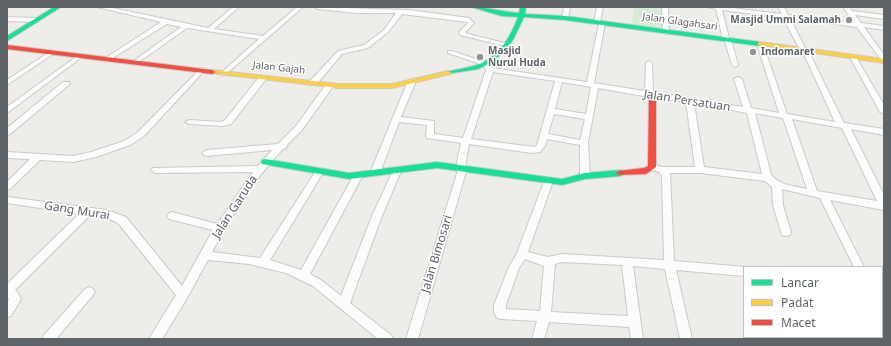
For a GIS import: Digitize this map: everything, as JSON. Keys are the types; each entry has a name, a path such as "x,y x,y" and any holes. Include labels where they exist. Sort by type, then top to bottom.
{"street":[{"path":"7,39 58,7"},
{"path":"101,7 186,26 263,38"},
{"path":"210,29 236,7"},
{"path":"224,73 300,7"},
{"path":"318,7 399,13 409,12 469,20 471,23 462,32 462,34 505,44"},
{"name":"Jalan Glagahsari","path":"474,7 502,14 523,11 666,32 884,60"},
{"path":"565,18 567,7"},
{"path":"585,176 584,143 600,7"},
{"path":"664,7 666,32"},
{"path":"710,7 884,28"},
{"path":"782,7 884,206"},
{"path":"846,7 858,26 884,60"},
{"path":"334,16 341,8"},
{"path":"719,8 735,65"},
{"path":"488,67 505,44 523,11"},
{"path":"313,83 340,52 366,47 386,31 399,13"},
{"path":"851,13 884,17"},
{"path":"7,19 36,20"},
{"path":"106,60 166,22"},
{"path":"134,63 186,26"},
{"path":"760,44 786,117 818,195 858,266"},
{"name":"Jalan Gajah","path":"7,47 263,78 330,85 376,87 412,82 488,67"},
{"name":"Jalan Persatuan","path":"450,52 488,67 690,102 884,132"},
{"path":"7,83 51,53"},
{"path":"7,111 80,56"},
{"path":"853,57 884,112"},
{"path":"649,63 652,167"},
{"name":"Jalan Bimosari","path":"412,339 461,168 466,140 488,67"},
{"path":"7,155 37,158 80,158 132,141 141,134 202,70"},
{"path":"189,122 222,124 228,122 263,78"},
{"path":"396,119 431,123 430,136 536,150 540,148 544,136 559,79"},
{"path":"738,79 749,111 768,178"},
{"path":"375,173 412,82"},
{"path":"7,132 66,84"},
{"name":"Jalan Garuda","path":"155,339 183,295 219,228 263,165 299,128 330,85"},
{"path":"690,102 700,170"},
{"path":"550,111 588,117"},
{"path":"544,136 584,143"},
{"path":"206,154 283,146"},
{"path":"7,187 37,158"},
{"path":"155,170 263,165 320,171 349,176 397,171 424,166 461,168 548,181 566,182 585,176 646,171 652,167"},
{"path":"652,167 662,170 700,170 768,178 777,185 818,195 884,206"},
{"path":"662,170 667,175 670,264 686,339"},
{"path":"263,262 320,171"},
{"path":"344,304 377,216 397,171"},
{"path":"304,275 358,175"},
{"path":"548,181 522,254 512,270 500,312 501,314 634,322"},
{"path":"777,185 778,205 786,232"},
{"name":"Gang Murai","path":"7,200 107,214 122,220 183,295"},
{"path":"7,312 15,299 14,296 7,291 88,211"},
{"path":"172,216 219,228"},
{"path":"522,254 546,261 550,264"},
{"path":"205,256 282,265 304,275 344,304 387,339"},
{"path":"538,339 545,316 550,264 552,260 562,258 627,261 743,271"},
{"path":"627,261 637,339"},
{"path":"48,339 89,292"}],"green space":[{"path":"634,7 663,7 664,28 632,25"}],"traffic: fast":[{"path":"7,39 58,7"},
{"path":"474,7 502,14 565,18 760,44"},
{"path":"448,73 480,66 491,61 510,40 519,22 523,7"},
{"path":"265,162 349,176 437,165 562,182 585,176 621,173"}],"traffic: slow":[{"path":"760,44 884,61"},
{"path":"212,72 339,86 392,86 448,73"}],"traffic: jam":[{"path":"7,47 212,72"},
{"path":"621,173 646,171 652,167 652,95"}],"place":[{"name":"Masjid Ummi Salamah","path":"849,20"},
{"name":"Indomaret","path":"753,52"},
{"name":"Masjid Nurul Huda","path":"480,57"}]}
